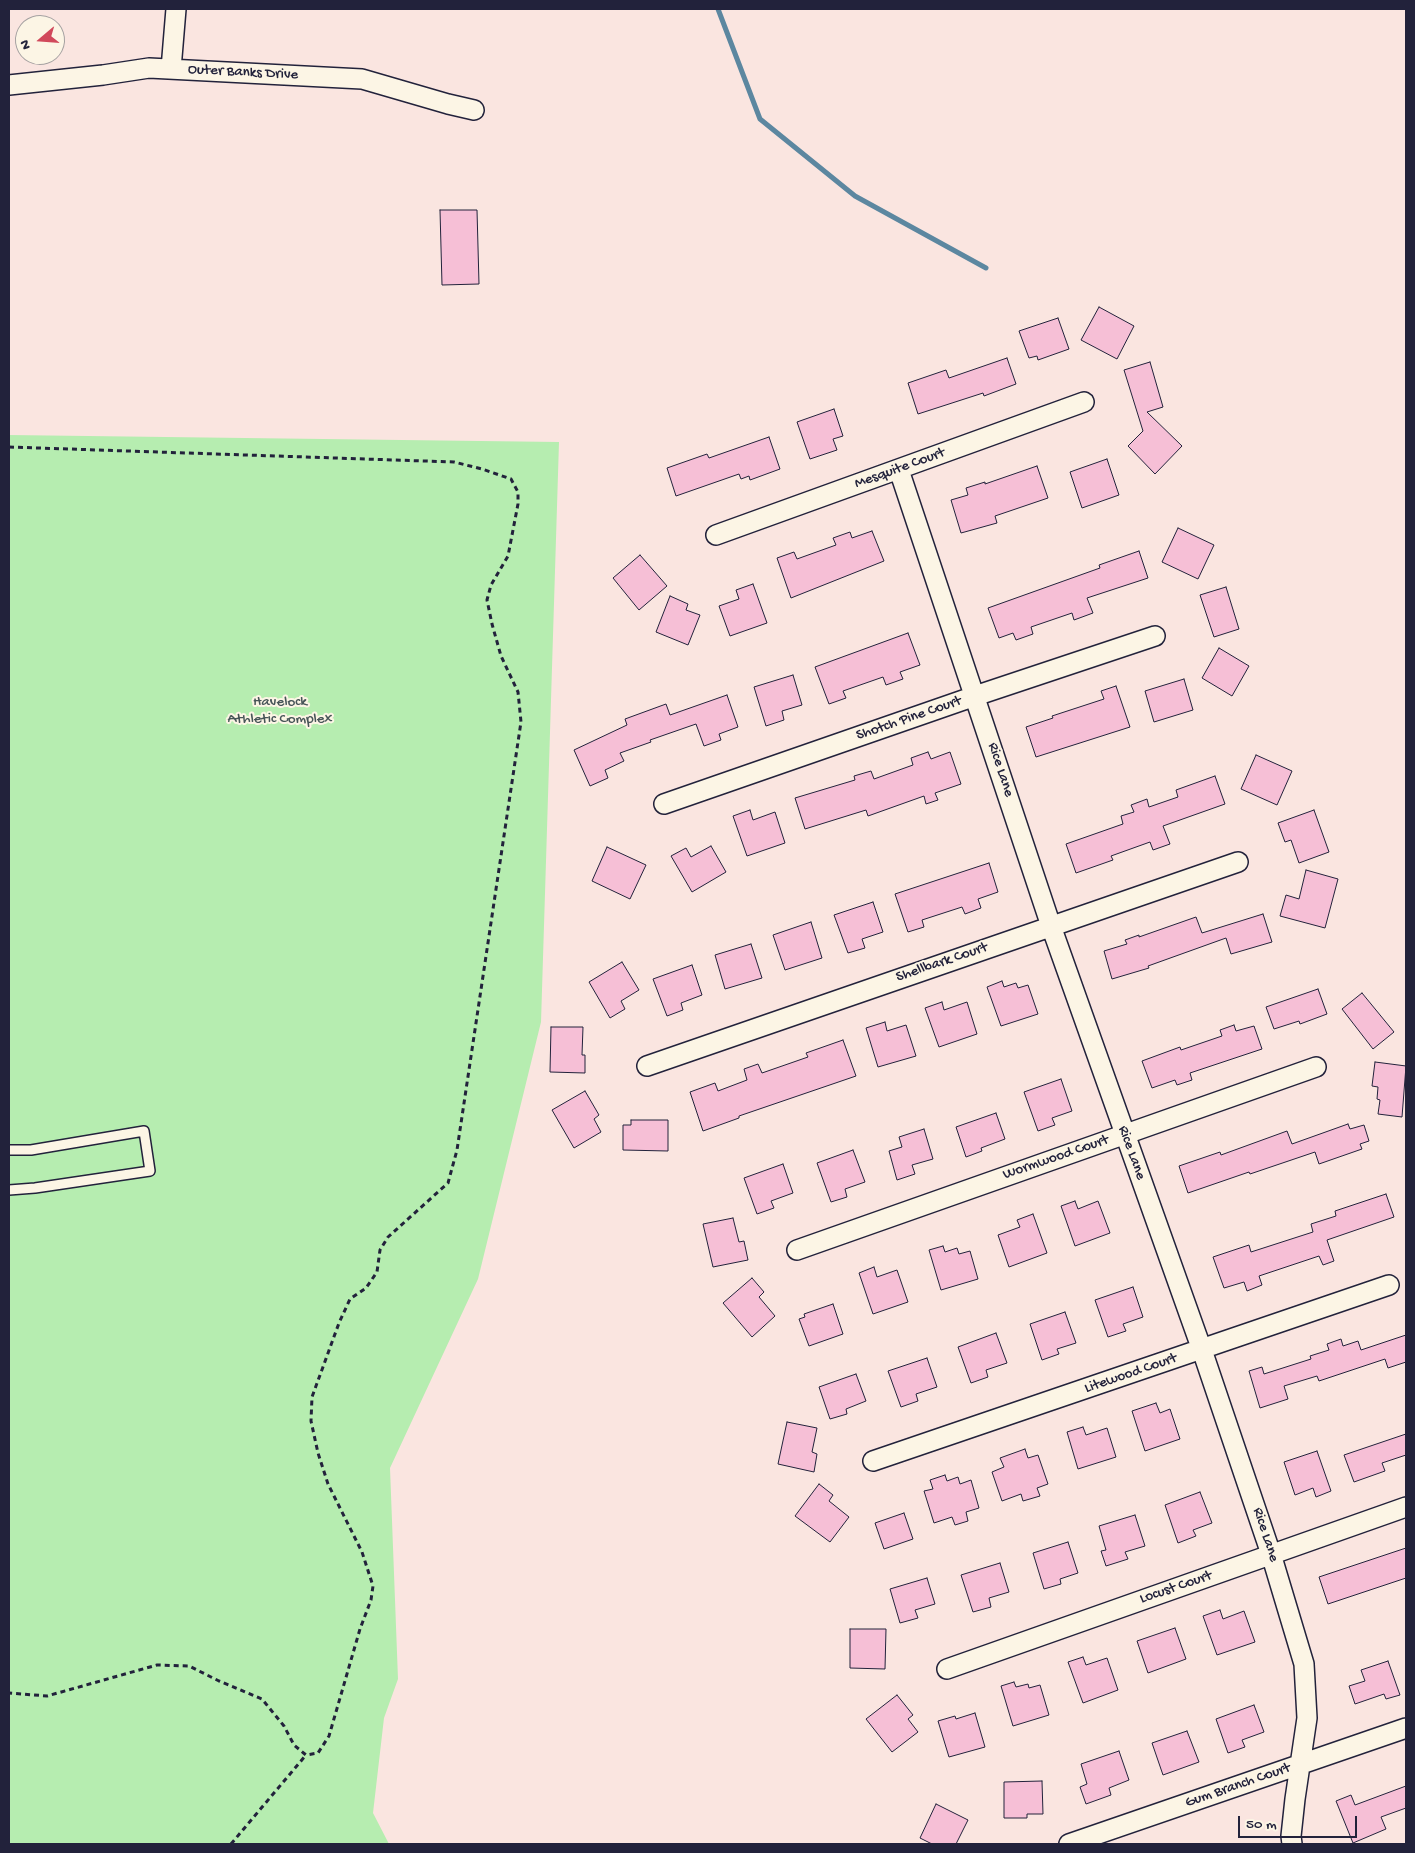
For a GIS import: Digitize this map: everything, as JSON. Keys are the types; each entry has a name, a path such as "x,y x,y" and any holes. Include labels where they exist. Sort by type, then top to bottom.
{"street":[{"path":"171,69 176,9"},
{"name":"Outer Banks Drive","path":"9,84 103,75 149,68 362,79 474,110"},
{"name":"Mesquite Court","path":"716,535 1084,402"},
{"name":"Rice Lane","path":"898,470 1051,926 1202,1350 1271,1554 1304,1664 1307,1718 1299,1765 1291,1836 1292,1844"},
{"name":"Shotch Pine Court","path":"664,804 975,696 1155,636"},
{"name":"Shellbark Court","path":"647,1066 1238,862"},
{"name":"Wormwood Court","path":"797,1250 1316,1067"},
{"name":"Litewood Court","path":"873,1462 1389,1285"},
{"name":"Locust Court","path":"947,1669 1406,1507"},
{"name":"Gum Branch Court","path":"1069,1844 1406,1728"}],"lane":[{"path":"9,1150 31,1150 144,1131 150,1171 9,1190"}],"path":[{"path":"9,447 454,462 511,479 518,492 518,504 508,556 491,585 487,600 501,656 518,692 521,722 457,1150 448,1183 388,1237 380,1250 377,1272 366,1288 350,1299 338,1323 312,1397 311,1421 318,1453 328,1484 362,1552 372,1586 371,1600 360,1629 328,1736 318,1753 306,1754 294,1745 284,1726 262,1699 189,1666 157,1665 47,1696 9,1692"},
{"path":"231,1844 306,1754"}],"green space":[{"name":"Havelock Athletic Complex","path":"9,435 559,442 541,1022 478,1279 390,1468 398,1679 384,1718 373,1813 389,1844 9,1844"}],"building":[{"path":"440,210 477,210 479,284 442,285"},
{"path":"1099,307 1134,326 1117,359 1081,340"},
{"path":"1058,318 1069,349 1038,360 1037,356 1029,358 1019,331"},
{"path":"1007,358 1016,384 984,396 983,393 918,414 908,383 946,370 949,378"},
{"path":"1150,362 1163,407 1147,412 1182,446 1155,474 1128,446 1143,431 1124,370"},
{"path":"834,409 843,436 833,439 837,450 810,459 797,422"},
{"path":"769,437 780,469 750,480 749,476 741,479 739,474 676,496 667,468 707,454 709,458"},
{"path":"1107,459 1119,495 1082,508 1070,472"},
{"path":"1037,466 1048,498 995,516 997,523 961,533 951,500 968,495 966,488 985,482 985,484"},
{"path":"1178,528 1214,545 1198,579 1162,562"},
{"path":"872,531 884,561 791,598 777,558 794,552 797,559 836,545 833,538 850,532 852,538"},
{"path":"1139,551 1148,578 1087,598 1093,613 1074,620 1072,613 1031,627 1033,634 1016,640 1013,633 999,638 988,608 1100,568 1099,565"},
{"path":"640,555 667,586 639,610 613,578"},
{"path":"753,584 767,623 730,636 719,606 739,599 736,590"},
{"path":"1226,587 1239,629 1214,637 1200,595"},
{"path":"670,596 688,604 686,610 700,615 688,645 656,632"},
{"path":"908,633 920,665 900,672 903,679 886,685 883,677 843,691 846,698 829,704 815,667"},
{"path":"1219,648 1249,666 1232,696 1202,678"},
{"path":"793,675 802,705 782,711 784,720 766,726 754,687"},
{"path":"1184,679 1193,710 1154,722 1145,691"},
{"path":"1116,686 1130,727 1036,757 1026,727 1053,718 1052,716 1104,699 1101,691"},
{"path":"727,695 738,727 719,734 721,740 704,746 696,724 650,740 651,742 620,753 624,761 605,770 608,778 590,786 574,750 627,725 625,719 666,704 670,715"},
{"path":"928,752 931,759 950,752 961,784 935,793 938,800 926,804 924,796 868,816 866,810 805,829 795,798 855,780 854,776 871,771 874,779 913,765 911,758"},
{"path":"1256,755 1292,771 1277,805 1241,789"},
{"path":"1215,776 1225,804 1163,826 1170,844 1153,850 1150,842 1111,856 1113,860 1076,873 1066,844 1123,824 1121,816 1134,812 1131,805 1147,799 1149,807 1178,797 1176,790"},
{"path":"750,810 753,820 775,812 785,843 747,856 733,816"},
{"path":"1314,810 1329,852 1299,863 1291,840 1285,842 1278,823"},
{"path":"711,846 726,872 692,892 671,856 686,848 691,857"},
{"path":"607,847 646,865 630,899 592,881"},
{"path":"989,863 998,892 978,899 981,908 965,914 962,907 922,920 924,927 908,932 895,894"},
{"path":"1306,870 1338,879 1325,928 1280,916 1286,895 1299,899"},
{"path":"873,902 883,932 862,939 865,948 848,953 834,915"},
{"path":"1263,914 1272,942 1231,954 1226,938 1148,966 1149,968 1112,979 1104,951 1127,944 1125,940 1196,917 1202,933"},
{"path":"811,922 822,958 785,970 773,935"},
{"path":"751,944 762,978 725,989 715,955"},
{"path":"622,962 639,990 621,1001 625,1009 610,1018 589,982"},
{"path":"692,965 702,995 681,1003 683,1010 667,1016 653,979"},
{"path":"1002,981 1004,987 1016,983 1018,988 1028,985 1038,1014 1001,1026 987,987"},
{"path":"1318,989 1327,1014 1300,1024 1299,1021 1274,1029 1266,1007"},
{"path":"1362,993 1394,1032 1373,1049 1342,1009"},
{"path":"942,1002 944,1010 967,1002 977,1034 939,1047 925,1008"},
{"path":"885,1022 887,1031 906,1025 916,1056 878,1067 866,1028"},
{"path":"1234,1025 1236,1031 1254,1026 1262,1049 1190,1073 1192,1080 1177,1085 1175,1080 1152,1088 1142,1061 1180,1047 1181,1050 1222,1036 1220,1030"},
{"path":"551,1027 583,1027 582,1055 585,1055 585,1073 550,1072"},
{"path":"843,1040 856,1076 739,1116 739,1118 703,1131 690,1092 715,1083 718,1091 747,1080 744,1069 758,1064 762,1073 808,1057 806,1053"},
{"path":"1375,1062 1406,1066 1402,1117 1378,1114 1380,1100 1377,1099 1378,1087 1372,1086"},
{"path":"1061,1079 1072,1111 1052,1118 1055,1125 1038,1131 1024,1092"},
{"path":"585,1091 599,1115 594,1119 601,1132 574,1148 552,1110"},
{"path":"996,1113 1005,1139 981,1148 982,1151 966,1157 956,1127"},
{"path":"631,1120 668,1120 668,1151 623,1150 623,1125 631,1125"},
{"path":"1348,1124 1350,1129 1364,1125 1369,1141 1360,1144 1362,1149 1319,1164 1315,1152 1188,1193 1179,1166 1220,1152 1221,1155 1287,1131 1292,1144"},
{"path":"924,1129 933,1159 912,1165 915,1174 897,1180 889,1151 902,1147 899,1137"},
{"path":"853,1150 865,1182 845,1189 847,1197 831,1202 817,1163"},
{"path":"783,1164 793,1193 771,1201 774,1208 757,1214 744,1178"},
{"path":"1386,1194 1394,1217 1327,1240 1334,1261 1323,1265 1319,1256 1259,1276 1262,1285 1247,1291 1244,1282 1224,1288 1213,1257 1249,1245 1251,1252 1313,1232 1311,1224 1336,1216 1335,1211"},
{"path":"1075,1201 1078,1209 1098,1201 1110,1233 1075,1246 1061,1206"},
{"path":"1033,1214 1047,1253 1009,1267 998,1235 1020,1227 1017,1220"},
{"path":"733,1218 739,1242 744,1241 748,1260 713,1267 703,1224"},
{"path":"943,1246 945,1252 957,1248 959,1254 970,1251 978,1279 941,1290 929,1250"},
{"path":"874,1267 877,1277 897,1270 908,1302 873,1314 859,1273"},
{"path":"752,1278 764,1292 759,1297 775,1316 752,1337 723,1303"},
{"path":"1133,1287 1143,1317 1123,1324 1126,1331 1108,1337 1095,1300"},
{"path":"833,1304 843,1334 809,1346 799,1319 805,1317 804,1314"},
{"path":"1065,1312 1076,1343 1057,1349 1059,1354 1042,1360 1030,1324"},
{"path":"996,1333 1007,1363 986,1370 988,1377 971,1383 958,1347"},
{"path":"1406,1335 1406,1362 1388,1368 1385,1359 1319,1381 1317,1376 1284,1386 1288,1399 1260,1408 1249,1371 1262,1367 1264,1374 1311,1359 1310,1356 1329,1350 1327,1344 1341,1339 1343,1346 1358,1341 1361,1350"},
{"path":"927,1358 937,1387 916,1394 918,1401 901,1407 888,1371"},
{"path":"856,1374 866,1401 846,1409 847,1414 830,1419 819,1387"},
{"path":"1156,1403 1160,1413 1170,1409 1180,1439 1145,1451 1132,1411"},
{"path":"787,1422 817,1428 812,1452 817,1454 814,1472 778,1464"},
{"path":"1083,1427 1086,1435 1107,1428 1116,1457 1078,1469 1067,1432"},
{"path":"1406,1434 1406,1455 1382,1463 1385,1471 1354,1482 1344,1455"},
{"path":"1025,1449 1028,1458 1038,1455 1048,1484 1037,1488 1040,1496 1023,1501 1021,1494 1002,1501 992,1472 1004,1467 1000,1458"},
{"path":"1317,1451 1331,1491 1316,1497 1313,1488 1295,1495 1284,1462"},
{"path":"945,1475 947,1481 958,1477 960,1484 971,1480 979,1508 966,1512 968,1521 955,1525 952,1517 934,1523 924,1491 933,1489 930,1480"},
{"path":"819,1484 833,1495 829,1501 849,1517 830,1542 795,1516"},
{"path":"1200,1492 1212,1523 1193,1530 1196,1536 1178,1543 1165,1505"},
{"path":"904,1513 913,1539 884,1549 875,1523"},
{"path":"1135,1515 1145,1546 1125,1552 1128,1559 1106,1566 1101,1551 1106,1550 1099,1526"},
{"path":"1068,1542 1078,1573 1060,1579 1061,1584 1044,1589 1033,1553"},
{"path":"1406,1548 1406,1578 1328,1604 1319,1577"},
{"path":"1000,1563 1009,1592 989,1598 991,1607 973,1612 961,1575"},
{"path":"927,1578 935,1604 915,1610 918,1618 900,1623 890,1589"},
{"path":"1220,1610 1223,1619 1244,1611 1255,1642 1217,1655 1203,1616"},
{"path":"1175,1628 1186,1659 1148,1673 1137,1641"},
{"path":"850,1629 886,1629 885,1669 850,1668"},
{"path":"1083,1657 1086,1665 1107,1658 1118,1690 1083,1703 1068,1662"},
{"path":"1388,1661 1400,1695 1386,1699 1384,1694 1355,1704 1349,1686 1365,1681 1361,1670"},
{"path":"1014,1682 1016,1687 1028,1684 1029,1688 1040,1685 1049,1715 1013,1726 1001,1686"},
{"path":"897,1695 913,1715 908,1719 918,1732 892,1752 866,1719"},
{"path":"1254,1705 1264,1732 1242,1740 1245,1747 1228,1753 1216,1719"},
{"path":"975,1713 985,1747 949,1757 938,1721 955,1716 956,1719"},
{"path":"1187,1731 1199,1762 1163,1775 1152,1743"},
{"path":"1119,1751 1129,1780 1109,1788 1111,1795 1086,1804 1080,1787 1087,1784 1081,1764"},
{"path":"1042,1781 1043,1814 1027,1814 1027,1818 1004,1818 1004,1782"},
{"path":"1406,1786 1406,1808 1381,1817 1386,1829 1353,1843 1336,1801 1351,1795 1355,1805"},
{"path":"936,1804 968,1820 956,1844 932,1844 920,1838"}],"waterway":[{"path":"718,9 760,119 855,196 986,268"}]}
